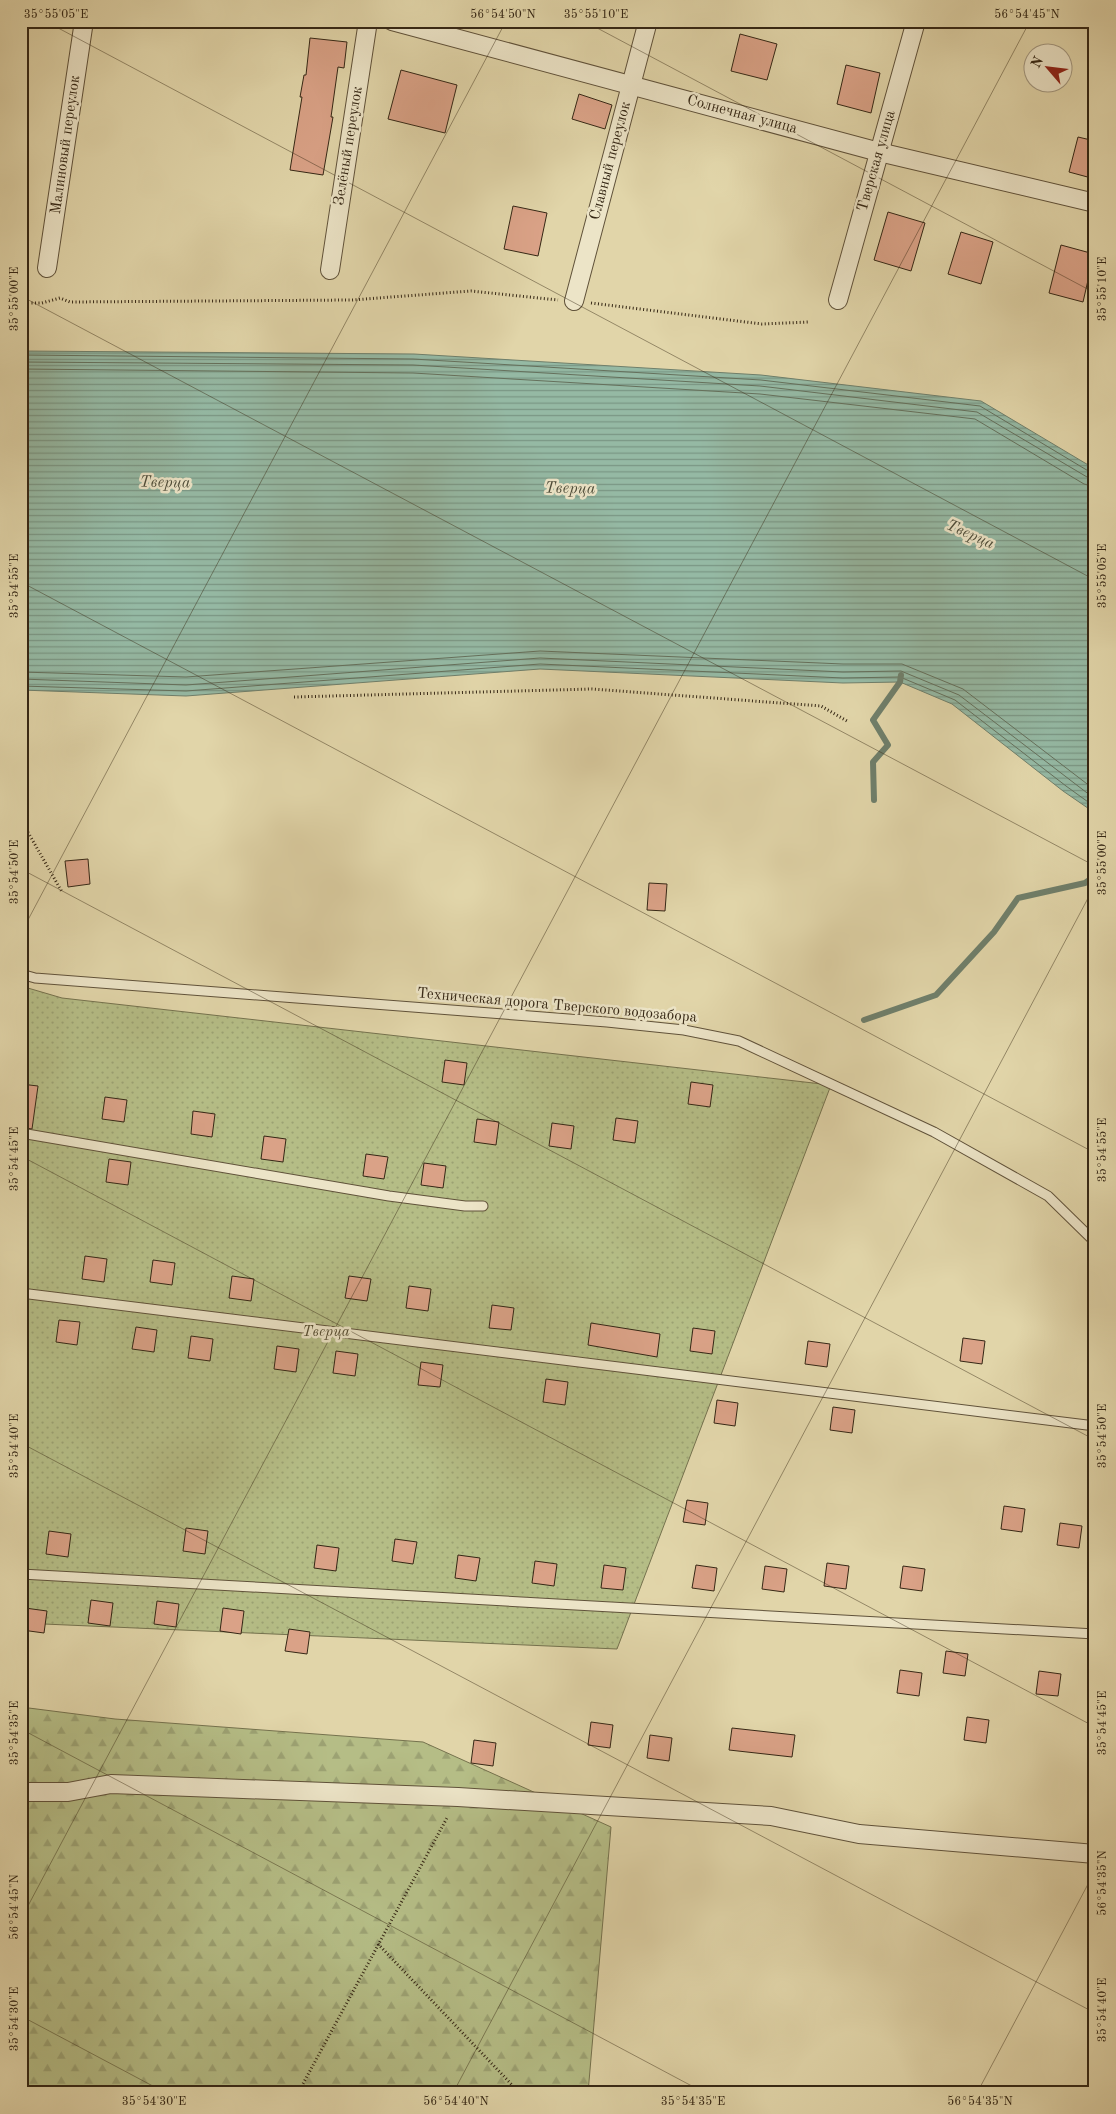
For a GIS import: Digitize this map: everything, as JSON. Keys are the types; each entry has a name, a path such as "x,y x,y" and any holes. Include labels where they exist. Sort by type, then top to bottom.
{"street":[{"name":"Малиновый переулок","path":"47,268 84,21"},
{"name":"Зелёный переулок","path":"330,270 368,21"},
{"name":"Солнечная улица","path":"392,21 879,152 1095,203"},
{"name":"Славный переулок","path":"574,301 648,21"},
{"name":"Тверская улица","path":"838,300 916,21"},
{"path":"21,1792 68,1792 121,1785 458,1798 771,1816 858,1834 1095,1854"}],"lane":[{"name":"Техническая дорога Тверского водозабора","path":"21,974 34,978 607,1022 684,1030 739,1041 934,1132 1048,1196 1095,1242"},
{"path":"21,1133 389,1196 465,1206 483,1206"},
{"path":"21,1293 1095,1426"},
{"path":"21,1574 1095,1634"}],"path":[{"path":"21,303 42,303 60,298 70,302 352,300 471,291 574,301 762,324 809,322"},
{"path":"294,697 592,689 821,706 847,721"},
{"path":"21,820 62,892"},
{"path":"298,2093 458,1798"},
{"path":"378,1944 515,2088 517,2093"}],"green space":[{"name":"Тверца","path":"21,986 62,998 831,1085 617,1649 21,1623"},
{"path":"21,1707 115,1719 423,1742 611,1827 588,2093 21,2093"}],"water":[{"path":"21,351 414,354 761,375 981,401 1095,469 1095,813 1063,791 952,704 900,682 843,683 540,669 186,696 21,690"}],"building":[{"path":"740,34 777,44 767,80 731,71"},
{"path":"310,38 347,42 344,68 338,67 331,117 333,117 323,175 290,170 302,97 300,97 304,75 306,75"},
{"path":"846,65 880,73 871,113 837,104"},
{"path":"401,70 457,85 445,133 388,119"},
{"path":"579,94 612,105 605,129 572,119"},
{"path":"1078,137 1095,141 1095,179 1069,172"},
{"path":"513,206 547,213 538,256 504,249"},
{"path":"888,212 925,223 911,271 874,260"},
{"path":"961,232 993,242 981,284 948,274"},
{"path":"1061,245 1094,254 1083,302 1049,293"},
{"path":"88,859 90,884 68,887 65,861"},
{"path":"649,883 667,884 665,911 647,910"},
{"path":"445,1060 467,1063 464,1085 442,1082"},
{"path":"691,1082 713,1085 710,1107 688,1104"},
{"path":"21,1084 38,1086 32,1129 21,1127"},
{"path":"105,1097 127,1100 124,1122 102,1119"},
{"path":"193,1111 215,1114 212,1137 191,1134"},
{"path":"616,1118 638,1121 635,1143 613,1140"},
{"path":"477,1119 499,1122 496,1145 474,1142"},
{"path":"552,1123 574,1126 571,1149 549,1146"},
{"path":"264,1136 286,1139 283,1162 261,1159"},
{"path":"366,1154 388,1157 384,1179 363,1176"},
{"path":"109,1159 131,1162 128,1185 106,1182"},
{"path":"424,1163 446,1166 443,1188 421,1185"},
{"path":"85,1256 107,1259 104,1282 82,1279"},
{"path":"153,1260 175,1263 172,1285 150,1282"},
{"path":"232,1276 254,1279 251,1301 229,1298"},
{"path":"349,1276 371,1279 367,1301 345,1298"},
{"path":"409,1286 431,1289 428,1311 406,1308"},
{"path":"492,1305 514,1308 511,1330 489,1328"},
{"path":"59,1320 80,1322 77,1345 56,1342"},
{"path":"591,1323 660,1334 657,1357 588,1345"},
{"path":"136,1327 157,1330 154,1352 132,1349"},
{"path":"693,1328 715,1331 712,1354 690,1351"},
{"path":"191,1336 213,1339 210,1361 188,1358"},
{"path":"963,1338 985,1341 982,1364 960,1361"},
{"path":"808,1341 830,1344 827,1367 805,1364"},
{"path":"277,1346 299,1349 296,1372 274,1369"},
{"path":"336,1351 358,1354 355,1376 333,1373"},
{"path":"421,1362 443,1365 440,1387 418,1385"},
{"path":"546,1379 568,1382 565,1405 543,1402"},
{"path":"717,1400 738,1403 735,1426 714,1423"},
{"path":"833,1407 855,1410 852,1433 830,1430"},
{"path":"687,1500 708,1503 705,1525 683,1522"},
{"path":"1004,1506 1025,1509 1022,1532 1001,1529"},
{"path":"1060,1523 1082,1526 1079,1548 1057,1545"},
{"path":"186,1528 208,1531 205,1554 183,1551"},
{"path":"49,1531 71,1534 68,1557 46,1554"},
{"path":"395,1539 417,1542 413,1564 392,1561"},
{"path":"317,1545 339,1548 336,1571 314,1568"},
{"path":"458,1555 480,1558 476,1581 455,1578"},
{"path":"535,1561 557,1564 554,1586 532,1583"},
{"path":"827,1563 849,1566 846,1589 824,1586"},
{"path":"604,1565 626,1568 623,1590 601,1588"},
{"path":"696,1565 717,1568 714,1591 692,1588"},
{"path":"765,1566 787,1569 784,1592 762,1589"},
{"path":"903,1566 925,1569 922,1591 900,1588"},
{"path":"91,1600 113,1603 110,1626 88,1623"},
{"path":"157,1601 179,1604 176,1627 154,1624"},
{"path":"25,1608 47,1611 44,1633 22,1630"},
{"path":"223,1608 244,1611 241,1634 220,1631"},
{"path":"289,1629 310,1632 307,1654 285,1651"},
{"path":"946,1651 968,1654 965,1676 943,1673"},
{"path":"900,1670 922,1673 919,1696 897,1693"},
{"path":"1039,1671 1061,1674 1058,1696 1036,1694"},
{"path":"967,1717 989,1720 986,1743 964,1740"},
{"path":"591,1722 613,1725 610,1748 588,1745"},
{"path":"732,1728 795,1735 792,1757 729,1750"},
{"path":"650,1735 672,1738 669,1761 647,1758"},
{"path":"474,1740 496,1743 493,1766 471,1763"}],"waterway":[{"path":"874,800 873,762 888,745 873,720 900,682 901,675"},
{"path":"864,1020 936,995 994,932 1018,898 1085,883 1095,876"}]}
